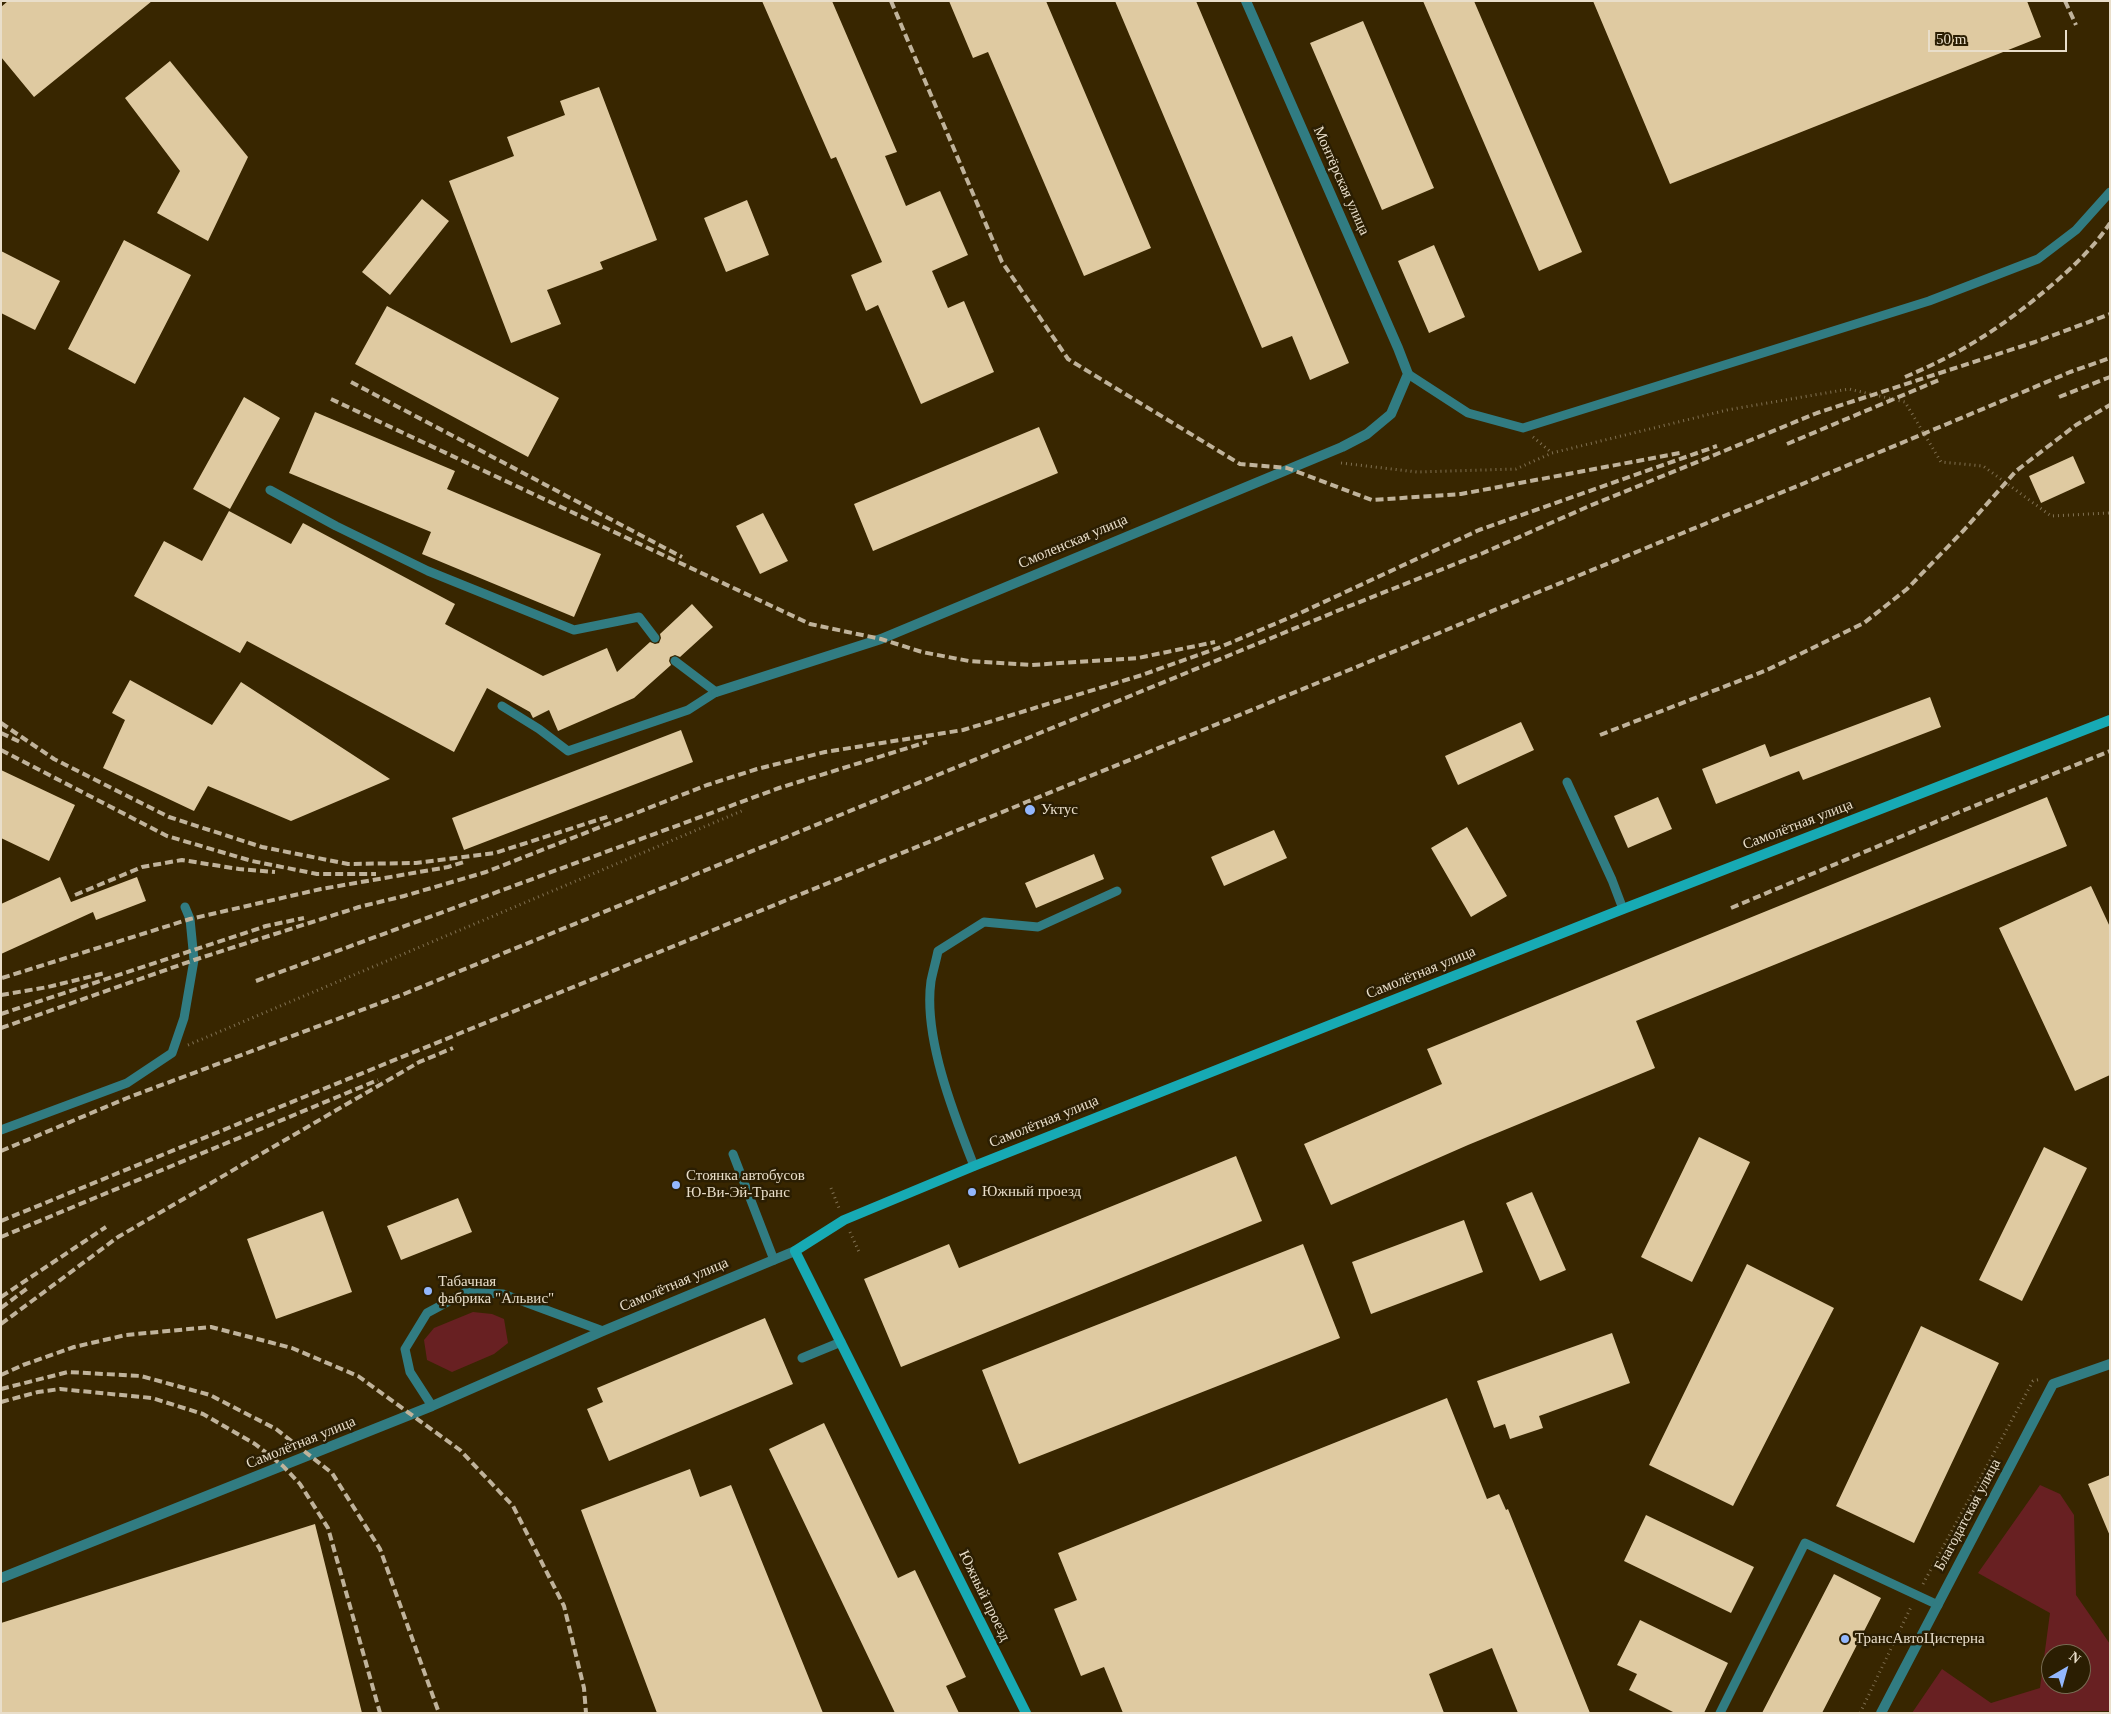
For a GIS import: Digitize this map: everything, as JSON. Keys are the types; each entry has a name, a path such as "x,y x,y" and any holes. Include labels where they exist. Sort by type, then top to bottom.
{"main road":[{"name":"Самолётная улица","path":"795,1251 844,1220 974,1166 1623,909 2110,720"},
{"name":"Южный проезд","path":"795,1251 1026,1713"}],"street":[{"name":"Монтёрская улица","path":"1246,1 1408,374"},
{"name":"Смоленская улица","path":"716,692 881,639 1342,447 1367,434 1391,414 1408,374"},
{"name":"Самолётная улица","path":"1,1578 432,1406 603,1331 795,1251"},
{"name":"Благодатская улица","path":"1881,1713 2053,1384 2110,1364"}],"lane":[{"path":"1408,374 1468,412 1523,428 1930,301 2038,259 2076,230 2110,192"},
{"path":"270,490 336,526 428,571 574,630 639,617 655,638"},
{"path":"502,706 539,729 568,751 688,710 716,692 676,661"},
{"path":"1567,782 1612,880 1623,909"},
{"path":"974,1166 953,1111 936,1050 931,1018 931,982 938,951 984,922 1038,927 1117,892"},
{"path":"1,1130 126,1083 172,1053 184,1018 194,960 190,919 185,907"},
{"path":"733,1154 774,1260"},
{"path":"432,1406 410,1372 405,1350 427,1312 466,1292 503,1294 603,1331"},
{"path":"802,1358 841,1342"},
{"path":"1720,1713 1806,1543 1938,1605"}],"path":[{"path":"1340,463 1417,472 1516,469 1552,453 1728,410 1849,389 1905,402 1941,462 1983,466 2051,516 2110,513"},
{"path":"1523,428 1552,453"},
{"path":"172,1053 234,1024 744,810"}],"shaded area":[{"path":"473,1312 492,1314 504,1319 508,1343 494,1354 452,1372 427,1360 424,1340 434,1328"},
{"path":"2040,1485 2060,1494 2074,1515 2076,1595 2110,1644 2110,1711 1912,1713 1942,1669 1991,1703 2040,1688 2041,1680 2041,1694 2091,1694 2091,1644 2046,1644 2050,1613 1978,1573"}],"building":[{"path":"8,1 152,1 34,97 1,57 1,7"},
{"path":"762,1 832,1 897,152 885,156 906,206 940,191 968,255 932,271 948,308 964,301 994,372 921,404 878,305 866,311 851,275 882,262 836,157 831,159"},
{"path":"949,1 1046,1 1151,248 1084,276 988,52 973,58"},
{"path":"1115,1 1196,1 1349,363 1310,380 1292,336 1262,348"},
{"path":"1423,1 1474,1 1582,252 1539,271"},
{"path":"1593,1 2027,1 2041,37 1670,184"},
{"path":"1363,21 1434,188 1382,210 1310,43"},
{"path":"170,61 248,157 208,241 157,213 180,171 125,98"},
{"path":"599,87 657,240 600,262 603,269 547,290 561,324 511,343 449,181 514,156 507,137 565,115 560,101"},
{"path":"422,199 449,221 390,295 362,272"},
{"path":"747,200 769,255 726,272 704,218"},
{"path":"124,240 191,275 135,384 68,349"},
{"path":"1434,245 1465,317 1429,333 1398,261"},
{"path":"1,251 60,281 35,330 1,313"},
{"path":"387,306 559,398 528,457 355,364"},
{"path":"244,397 280,418 230,509 193,489"},
{"path":"315,412 455,471 447,489 601,554 574,617 422,554 431,532 289,473"},
{"path":"1039,427 1058,473 873,551 854,504"},
{"path":"2073,456 2085,483 2041,503 2029,476"},
{"path":"229,511 291,544 303,523 455,604 445,624 543,676 607,648 617,672 650,642 659,643 660,634 692,604 713,627 680,657 675,655 670,657 671,665 634,698 558,731 549,710 533,718 530,712 487,688 454,752 247,641 240,653 134,596 164,541 202,561"},
{"path":"763,513 788,561 760,574 736,526"},
{"path":"130,680 212,725 241,682 390,779 291,821 208,786 194,811 103,768 125,720 112,713"},
{"path":"1930,697 1941,727 1803,780 1799,771 1716,804 1702,769 1765,744 1770,757"},
{"path":"1521,722 1534,750 1458,785 1445,756"},
{"path":"681,730 693,762 464,850 452,818"},
{"path":"1,770 75,805 49,861 1,838"},
{"path":"1658,797 1672,829 1628,848 1614,816"},
{"path":"2047,797 2067,846 1636,1021 1655,1068 1468,1145 1331,1205 1304,1144 1442,1084 1427,1049"},
{"path":"1467,827 1507,896 1471,917 1431,848"},
{"path":"1274,830 1287,858 1224,886 1211,857"},
{"name":"Уктус","path":"1094,854 1104,879 1036,908 1025,883"},
{"path":"60,877 71,902 137,877 146,901 96,920 93,912 1,954 1,904"},
{"path":"2091,886 2110,927 2110,1075 2075,1091 1999,928"},
{"path":"1699,1137 1750,1162 1692,1282 1641,1257"},
{"path":"2044,1147 2087,1168 2022,1301 1979,1280"},
{"path":"1236,1156 1262,1221 901,1367 864,1279 949,1244 959,1268"},
{"path":"1532,1192 1566,1270 1540,1281 1506,1203"},
{"path":"458,1198 472,1232 401,1260 387,1226"},
{"path":"323,1211 352,1292 276,1319 247,1239"},
{"path":"1464,1220 1483,1272 1371,1314 1352,1262"},
{"path":"1303,1244 1340,1338 1019,1464 982,1370"},
{"path":"1747,1264 1834,1308 1733,1506 1649,1465"},
{"path":"765,1318 793,1384 609,1461 587,1409 603,1402 597,1388"},
{"path":"1921,1326 1999,1363 1914,1543 1836,1506"},
{"path":"1612,1333 1630,1383 1539,1416 1543,1428 1510,1439 1505,1424 1494,1428 1477,1381"},
{"path":"1447,1398 1487,1499 1499,1494 1506,1510 1508,1509 1590,1713 1518,1713 1492,1648 1429,1674 1444,1713 1123,1713 1104,1667 1081,1676 1054,1609 1077,1600 1058,1553"},
{"path":"824,1423 898,1578 915,1570 966,1677 946,1686 959,1713 895,1713 769,1449"},
{"path":"690,1469 700,1497 731,1485 823,1713 657,1713 581,1510"},
{"path":"2110,1475 2110,1536 2088,1484"},
{"path":"1646,1515 1754,1567 1731,1613 1624,1561"},
{"path":"315,1524 362,1713 1,1713 1,1623"},
{"path":"1834,1574 1881,1598 1822,1713 1762,1713"},
{"path":"1640,1620 1728,1663 1704,1713 1675,1713 1629,1690 1637,1674 1617,1665"}],"railway":[{"path":"891,1 1002,262 1068,359 1240,464 1287,468 1372,500 1461,494 1680,453"},
{"path":"2065,1 2076,25"},
{"path":"1905,377 1965,348 2018,313 2076,263 2098,240 2110,223"},
{"path":"1,1151 127,1098 404,994 1342,609 1483,553 1587,507 1817,413 2035,342 2110,314"},
{"path":"1,1221 1230,719 2070,372 2110,358"},
{"path":"2059,397 2110,377"},
{"path":"1787,444 1939,380"},
{"path":"351,382 682,557"},
{"path":"331,399 810,624 881,639 922,652 969,661 1031,665 1138,658 1215,642"},
{"path":"1600,735 1767,670 1864,623 1907,589 1964,530 2016,471 2076,425 2110,405"},
{"path":"1,1028 194,960 359,907 486,872 707,785 757,769 825,752 963,730 1142,675 1218,648 1298,614 1479,530 1717,446"},
{"path":"1,723 54,759 169,817 262,847 348,864 416,863 495,853 610,816"},
{"path":"1,733 20,742"},
{"path":"256,981 779,788 927,742"},
{"path":"1,750 167,836 252,861 317,874 376,874"},
{"path":"1731,908 2110,751"},
{"path":"75,895 142,867 182,860 239,869 275,872"},
{"path":"2,978 190,919 321,889 448,867 464,862"},
{"path":"1,1014 266,926 304,918"},
{"path":"1,995 48,987 105,973"},
{"path":"417,1063 453,1048"},
{"path":"1,1324 118,1237 421,1061"},
{"path":"1,1237 378,1080"},
{"path":"1,1297 106,1227"},
{"path":"1,1308 29,1287"},
{"path":"1,1375 74,1347 126,1335 211,1327 292,1348 358,1376 460,1450 513,1506 564,1606 584,1688 586,1713"},
{"path":"1,1389 68,1372 141,1376 210,1395 276,1429 332,1473 380,1549 439,1713"},
{"path":"1,1402 38,1392 60,1389 152,1398 203,1414 255,1444 283,1466 300,1484 328,1528 380,1713"}],"place":[{"name":"Уктус","path":"1030,810"},
{"name":"Стоянка автобусов Ю-Ви-Эй-Транс","path":"676,1185"},
{"name":"Южный проезд","path":"972,1192"},
{"name":"Табачная фабрика \"Альвис\"","path":"428,1291"},
{"name":"ТрансАвтоЦистерна","path":"1845,1639"}]}
